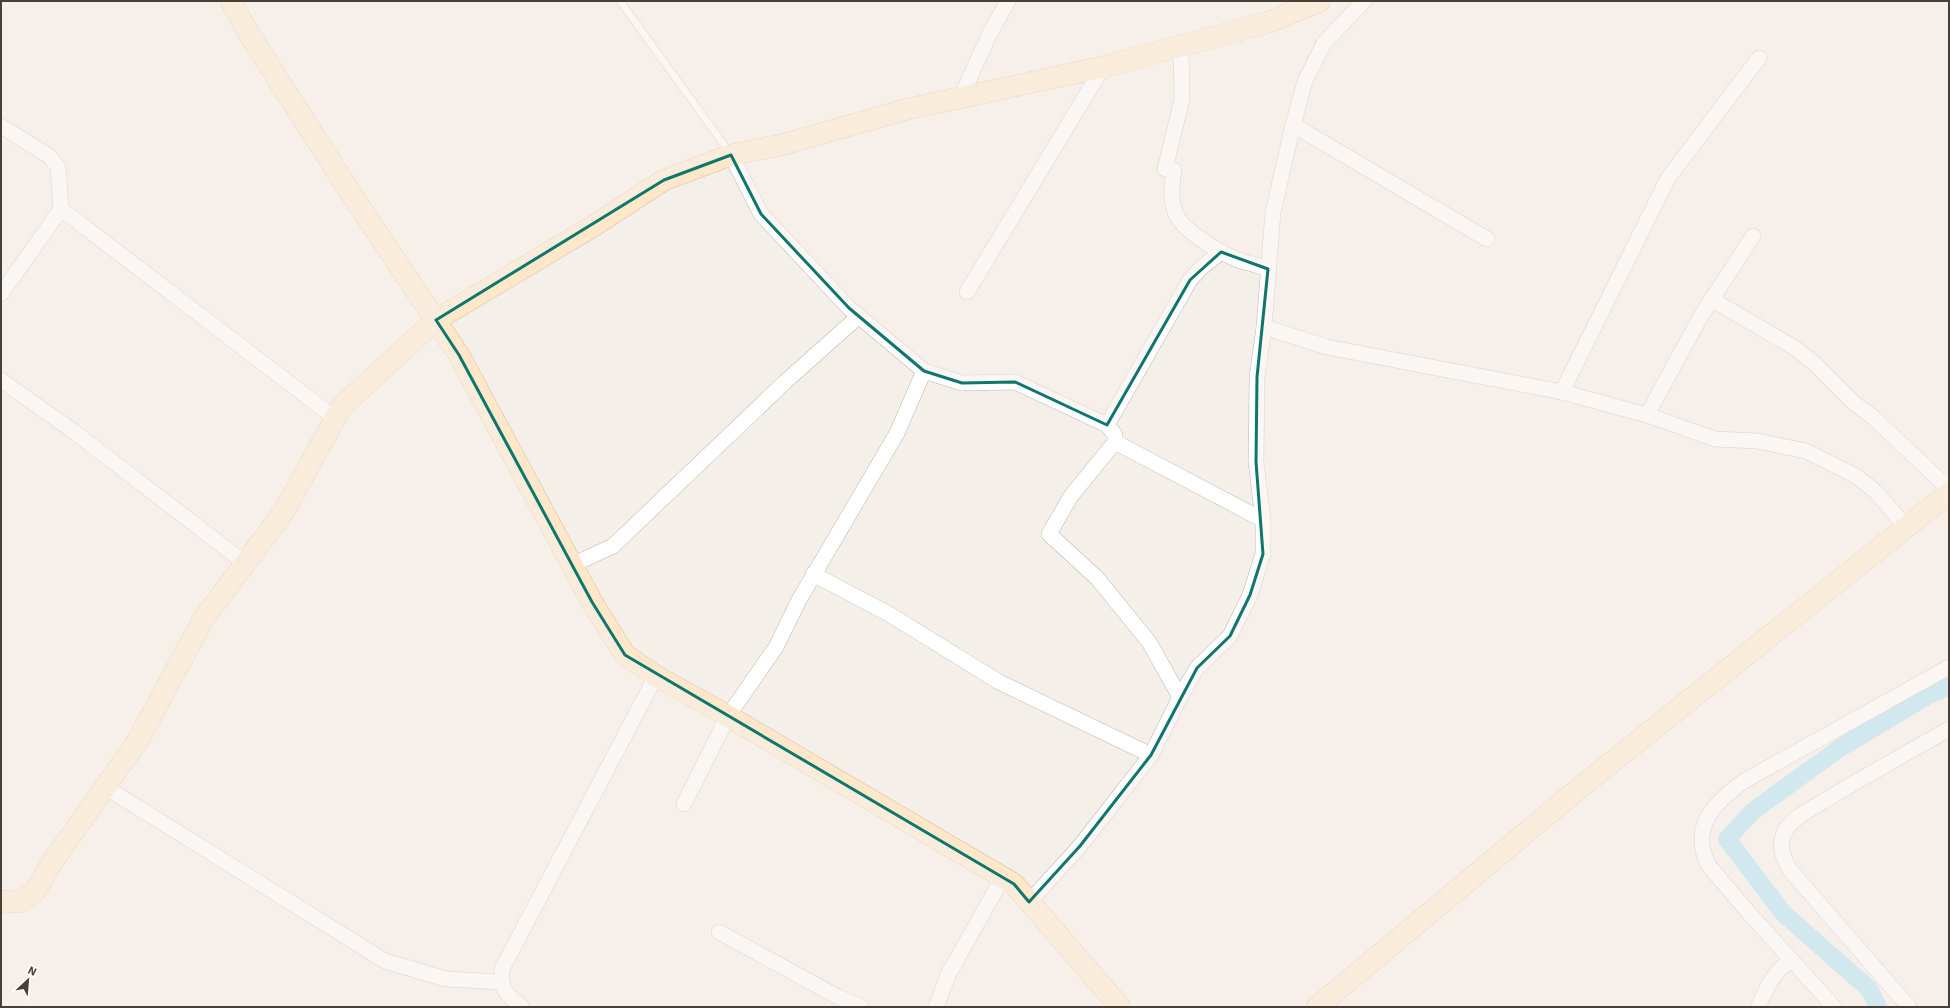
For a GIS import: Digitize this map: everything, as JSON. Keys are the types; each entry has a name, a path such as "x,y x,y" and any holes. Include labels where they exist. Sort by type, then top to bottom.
{"street":[{"path":"231,1 249,34 342,179 459,355 592,602 625,655 656,676 728,716 1014,884 1120,1007"},
{"path":"960,98 990,33 1008,1"},
{"path":"1,901 20,902 35,891 55,858 137,742 204,618 283,513 342,406 436,320 595,225 664,180 731,155 781,145 908,108 1103,67 1269,22 1320,1"},
{"path":"1029,902 1080,846 1152,755 1180,697 1197,668 1230,636 1250,595 1263,554 1263,520 1256,462 1257,377 1264,327 1273,212 1293,125 1305,81 1324,42 1364,1"},
{"path":"1181,46 1182,99 1170,169 1171,195 1175,214 1195,235 1221,252 1236,259 1268,269"},
{"path":"1562,392 1668,178 1759,58"},
{"path":"967,292 1103,67"},
{"path":"1293,125 1487,239"},
{"path":"1,126 49,156 58,167 61,209 1,294"},
{"path":"731,155 761,214 849,308 924,372 962,384 1015,382 1107,426 1115,435 1115,442 1071,496 1049,534 1097,578 1140,630 1149,642 1180,697"},
{"path":"61,209 335,418"},
{"path":"1647,415 1711,299 1753,236"},
{"path":"1107,426 1190,280 1200,269 1221,252"},
{"path":"1711,299 1795,348 1815,364 1854,403 1874,418 1949,489"},
{"path":"572,565 613,546 785,382 859,316"},
{"path":"1264,327 1326,346 1562,392 1647,415 1715,439 1757,441 1806,451 1856,476 1876,492 1906,527"},
{"path":"684,804 728,716 776,646 813,574 897,433 924,372"},
{"path":"1,380 73,431 245,563"},
{"path":"1115,442 1263,520"},
{"path":"1317,1007 1577,790 1949,492"},
{"path":"813,574 889,614 999,682 1152,755"},
{"path":"1834,1007 1781,968 1709,866 1701,843 1703,827 1709,813 1722,797 1744,781 1949,667"},
{"path":"522,1007 509,996 501,982 502,969 656,676"},
{"path":"1909,1007 1790,870 1782,856 1781,841 1792,822 1807,812 1949,729"},
{"path":"105,787 385,961 446,979 501,982"},
{"path":"936,1007 948,975 1003,878"},
{"path":"719,932 838,997 861,1007"},
{"path":"1758,1007 1781,968"}],"lane":[{"path":"620,1 731,155"}],"highlighted area":[{"path":"731,155 761,214 849,308 924,371 962,383 1015,382 1107,425 1190,280 1221,252 1268,269 1257,377 1256,462 1263,554 1250,595 1230,636 1197,668 1151,755 1080,846 1029,902 1014,884 625,655 592,602 459,355 436,320 664,180"}],"waterway":[{"path":"1878,1007 1869,989 1783,913 1727,839 1753,811 1840,748 1927,696 1949,686"}]}
